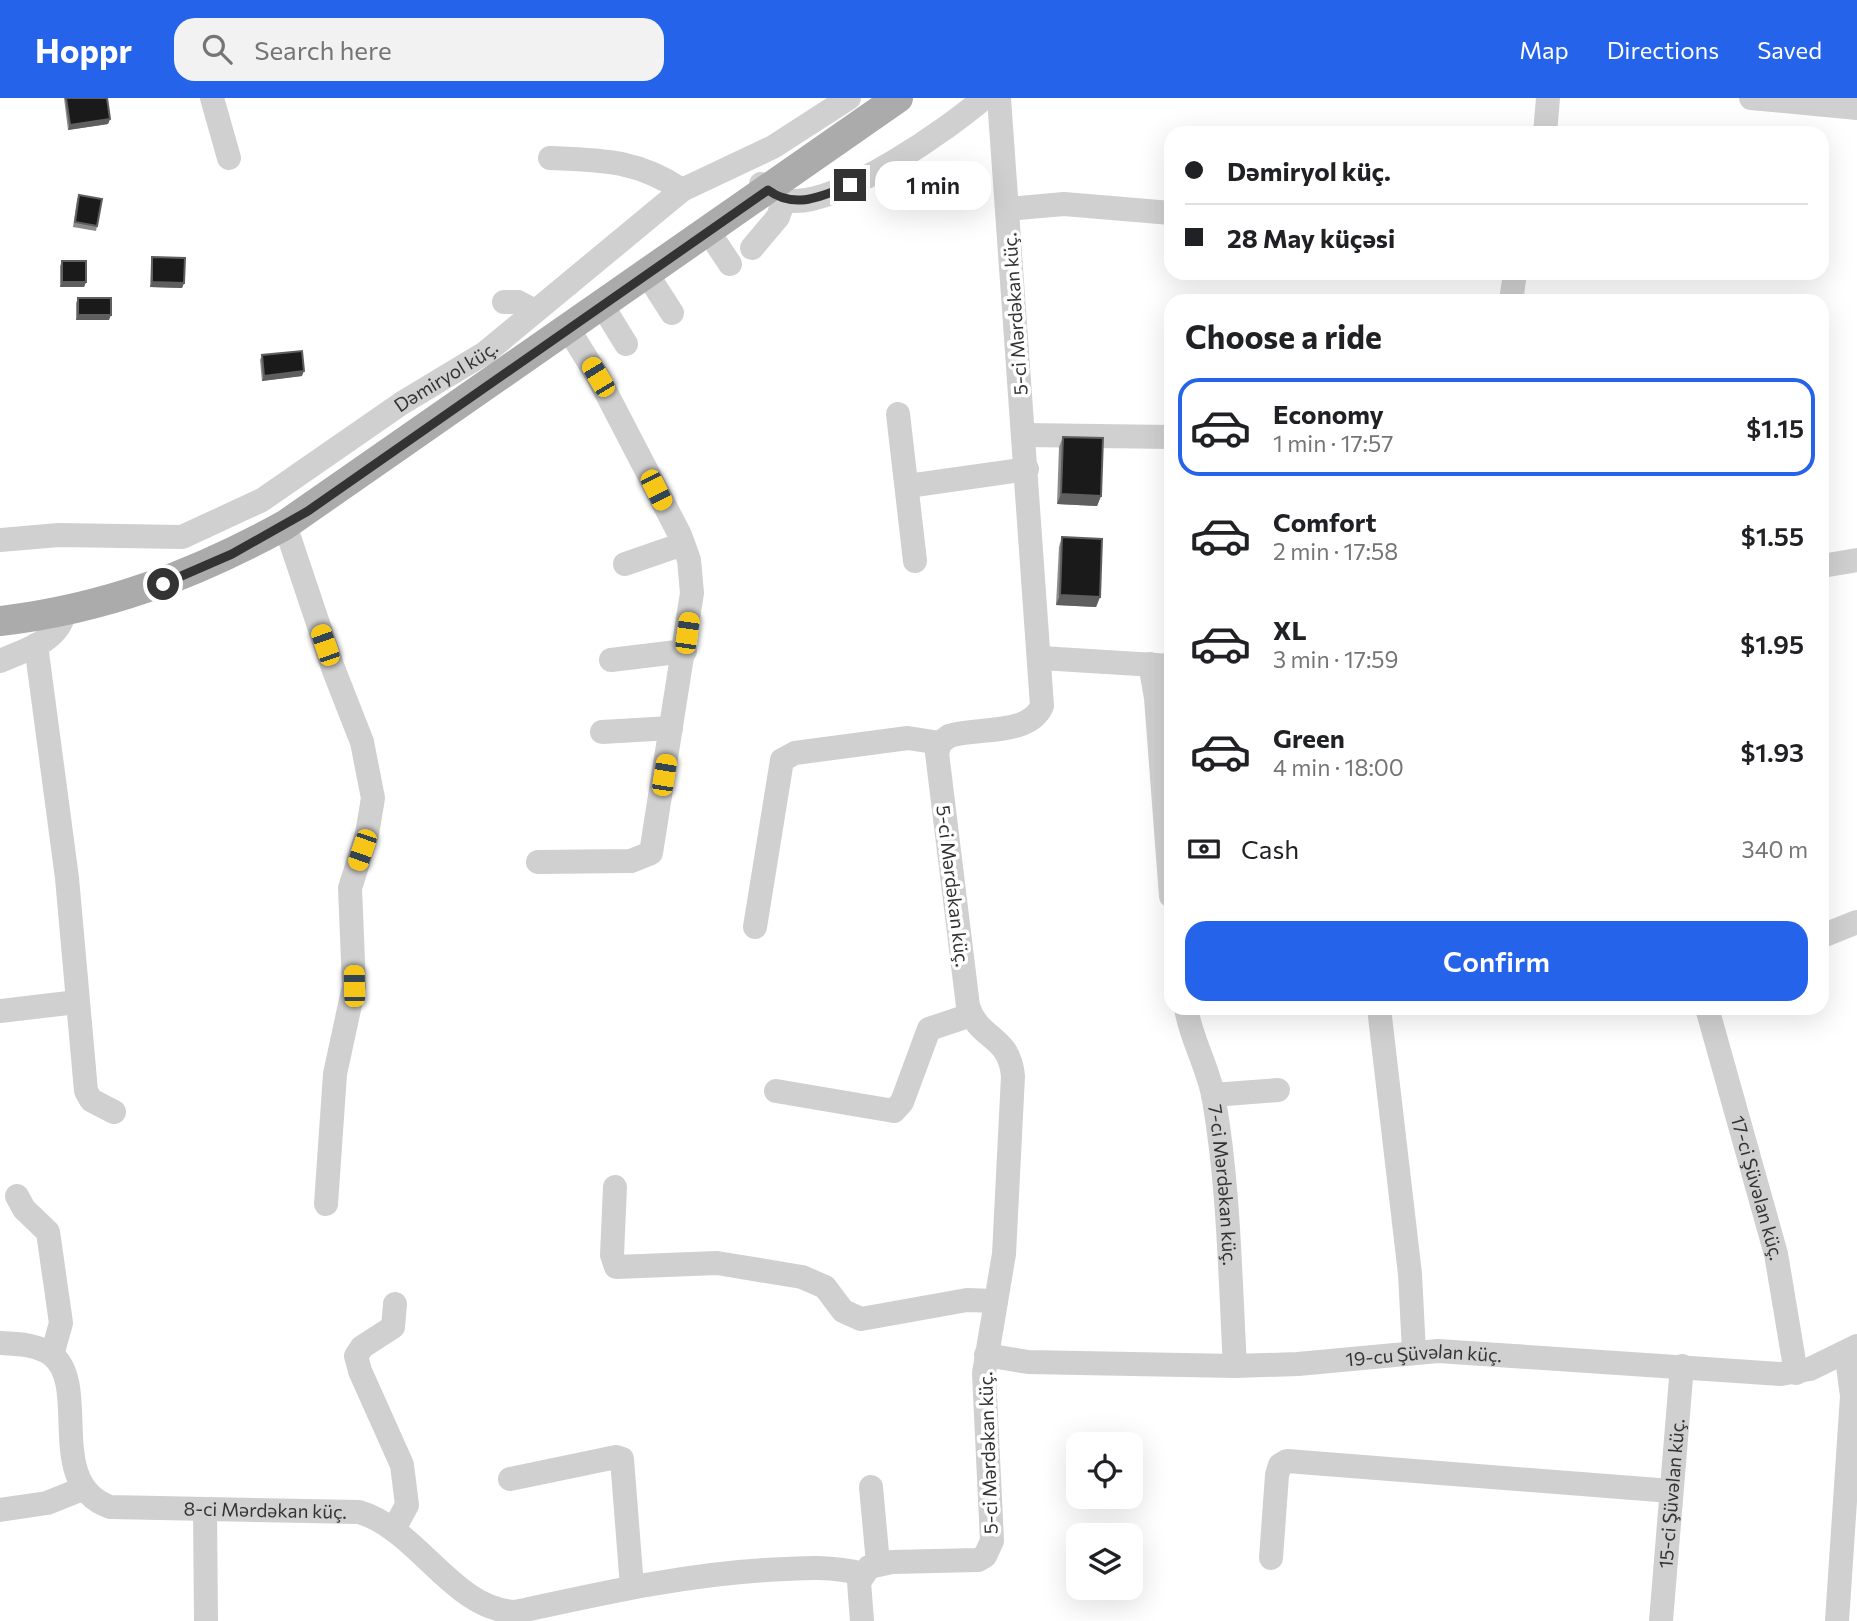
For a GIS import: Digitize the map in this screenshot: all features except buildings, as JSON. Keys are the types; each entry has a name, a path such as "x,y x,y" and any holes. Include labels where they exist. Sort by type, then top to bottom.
{"main road":[{"path":"0,611 64,601 139,582 217,551 280,518 771,191 884,98"},
{"name":"Dəmiryol küç.","path":"0,621 65,611 131,595 183,576 285,525 771,191 898,98"}],"street":[{"path":"212,98 229,158"},
{"name":"Dəmiryol küç.","path":"0,540 75,535 158,539 194,534 279,491 401,403 485,353 533,310 681,190 773,147 849,98"},
{"path":"752,248 778,217 771,191 812,199 850,185 949,126 984,98"},
{"name":"5-ci Mərdəkan küç.","path":"870,1568 978,1559 990,1550 992,1529 984,1391 986,1355 1007,1224 1012,1061 1005,1048 981,1028 971,1014 939,771 940,743 957,733 1032,720 1042,706 1041,658 999,98"},
{"path":"1546,126 1548,98"},
{"path":"1764,99 1857,108"},
{"path":"550,158 609,160 635,165 681,190"},
{"path":"1007,209 1064,204 1164,212"},
{"path":"708,232 730,264"},
{"path":"647,274 672,313"},
{"path":"504,302 518,302 533,310"},
{"path":"602,305 625,344"},
{"path":"538,862 631,861 651,853 685,651 692,593 689,560 683,544 598,377 569,330"},
{"path":"898,414 915,561"},
{"path":"1025,435 1164,437"},
{"path":"908,486 1027,469"},
{"path":"285,525 333,668 362,742 373,798 367,834 350,888 354,986 335,1074 326,1204"},
{"path":"625,564 683,544"},
{"path":"1829,566 1856,564"},
{"path":"0,661 36,646 59,629 65,611"},
{"path":"36,646 67,878 86,1091 91,1100 114,1112"},
{"path":"611,660 685,651"},
{"path":"1041,658 1160,665 1156,698 1164,804"},
{"path":"602,732 671,728"},
{"path":"755,927 782,760 794,753 908,738 940,743"},
{"path":"1829,933 1857,922"},
{"path":"0,1011 77,1002"},
{"path":"776,1091 894,1111 902,1102 929,1029 971,1014"},
{"name":"7-ci Mərdəkan küç.","path":"1188,1015 1213,1095 1223,1154 1235,1366"},
{"path":"1380,1015 1410,1274 1414,1352"},
{"name":"17-ci Şüvəlan küç.","path":"1709,1015 1776,1254 1796,1373"},
{"path":"1213,1095 1278,1090"},
{"path":"615,1187 612,1255 616,1267 717,1263 802,1277 825,1287 843,1311 861,1319 967,1300 996,1301"},
{"path":"18,1196 24,1209 48,1232 61,1323 52,1355"},
{"path":"394,1529 407,1505 402,1465 360,1371 356,1356 362,1347 393,1327 395,1304"},
{"path":"0,1343 32,1346 52,1355 62,1370 77,1477 82,1489 47,1503 0,1510"},
{"path":"1837,1621 1852,1396 1848,1366 1850,1350"},
{"name":"19-cu Şüvəlan küç.","path":"986,1355 1028,1362 1235,1366 1319,1362 1414,1352 1480,1352 1796,1373 1850,1350"},
{"name":"15-ci Şüvəlan küç.","path":"1661,1621 1682,1366"},
{"path":"510,1479 615,1457 621,1459 632,1587"},
{"path":"1271,1558 1277,1475 1280,1465 1287,1461 1671,1491"},
{"path":"862,1621 859,1592 870,1568 871,1487"},
{"name":"8-ci Mərdəkan küç.","path":"82,1489 89,1497 110,1507 344,1510 370,1515 394,1529 472,1597 516,1617 632,1587 713,1575 795,1568 870,1568"},
{"path":"205,1510 206,1621"}],"route":[{"path":"163,584 232,554 308,511 768,190 784,200 803,201 850,185"}]}
